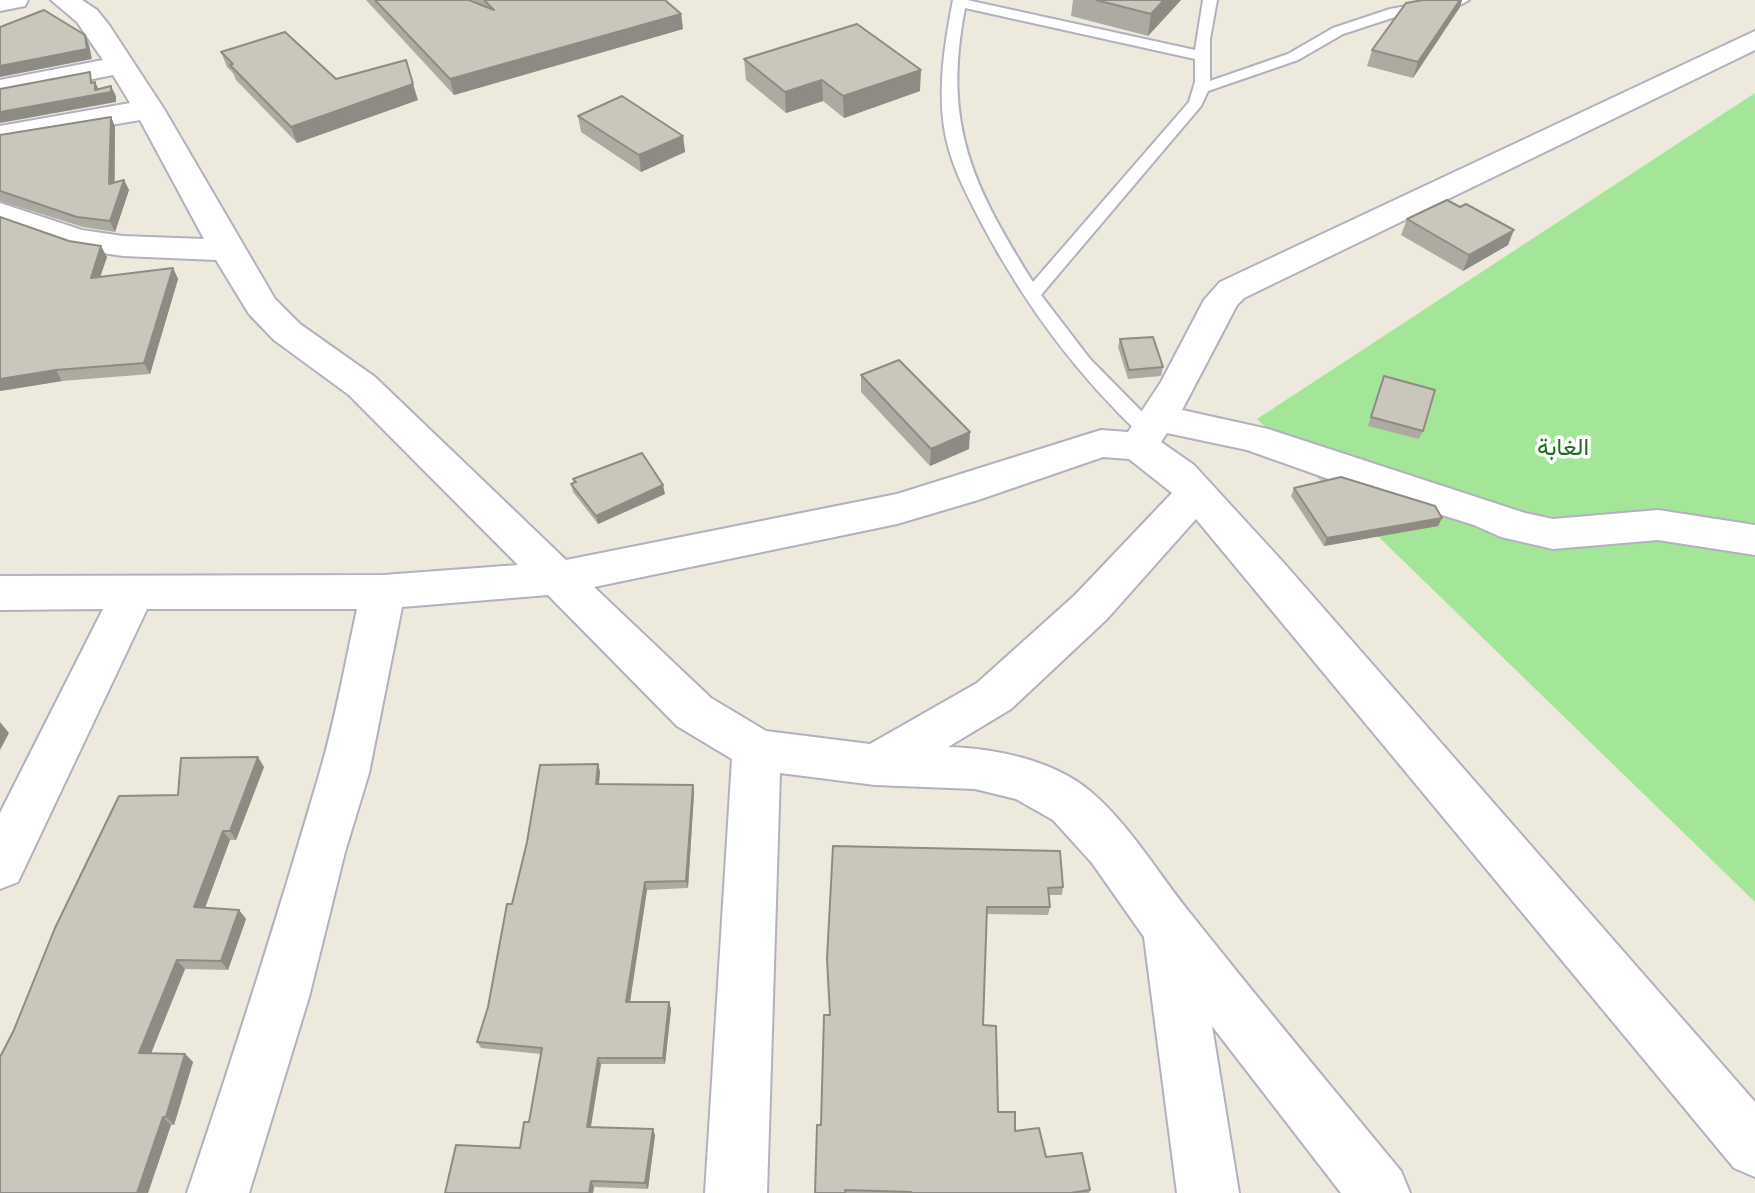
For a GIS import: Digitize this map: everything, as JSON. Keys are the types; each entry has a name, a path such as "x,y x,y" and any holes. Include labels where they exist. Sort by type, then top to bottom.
{"street":[{"path":"0,3 15,0"},
{"path":"64,0 87,16 121,65 262,306 287,332 362,386 694,712 757,750 875,765 975,768 1028,781 1071,805 1110,847 1169,928 1379,1193"},
{"path":"1149,432 1222,300 1232,290 1755,39"},
{"path":"0,89 121,65"},
{"path":"0,135 149,109"},
{"path":"0,213 76,239 123,246 227,250"},
{"path":"1149,432 1180,475 1278,585 1755,1147"},
{"path":"0,593 383,592 558,578 897,509 964,490 1101,443 1149,432 1254,438 1354,473 1489,514 1516,526 1553,534 1658,525 1755,540"},
{"path":"875,765 994,696 1091,607 1196,493"},
{"path":"0,866 134,592"},
{"path":"218,1193 281,997 319,852 344,773 383,592"},
{"path":"736,1193 757,750"},
{"path":"1169,928 1208,1193"}],"lane":[{"path":"1031,296 1196,103 1203,88 1205,73 1201,56 1210,0"},
{"path":"1203,88 1293,57 1338,31 1395,12 1462,0"},
{"path":"1149,432 1103,387 1031,296 973,192 952,130 949,89 960,2 1201,56"}],"green space":[{"name":"الغابة","path":"1755,93 1755,902 1257,419"}],"building":[{"path":"375,0 469,0 494,10 484,0 665,0 681,14 450,79"},
{"path":"1096,0 1164,0 1151,14"},
{"path":"1460,0 1418,62 1372,50 1406,3"},
{"path":"44,10 85,35 87,49 0,66 0,27"},
{"path":"857,24 921,70 843,96 822,80 785,92 744,59"},
{"path":"285,32 336,79 406,60 413,84 291,127 221,52"},
{"path":"90,72 95,90 111,86 111,92 0,112 0,89"},
{"path":"622,96 683,136 639,155 578,116"},
{"path":"111,117 109,184 124,180 110,221 77,217 0,191 0,135"},
{"path":"1447,200 1460,207 1466,204 1514,230 1469,255 1407,219"},
{"path":"0,217 69,241 101,246 91,278 173,268 144,363 56,370 0,379"},
{"path":"1153,337 1163,367 1129,370 1120,339"},
{"path":"899,360 970,432 931,449 861,375"},
{"path":"1384,376 1435,390 1423,431 1371,417"},
{"path":"642,453 663,485 596,516 571,484 576,482 573,479"},
{"path":"1341,477 1435,506 1442,518 1327,538 1294,488"},
{"path":"258,757 230,831 223,831 194,907 239,910 221,961 177,960 139,1053 185,1054 166,1117 163,1117 137,1193 0,1193 0,1057 55,928 119,796 178,795 181,758"},
{"path":"598,764 596,784 693,785 686,881 645,882 626,1002 669,1002 663,1058 598,1058 587,1127 653,1129 645,1183 591,1181 589,1193 445,1193 456,1145 520,1148 524,1122 529,1122 542,1048 477,1042 488,1007 507,904 512,904 527,842 540,765"},
{"path":"833,846 1060,851 1063,887 1048,888 1050,907 987,907 983,1025 996,1026 998,1112 1015,1112 1015,1131 1039,1128 1046,1157 1082,1153 1090,1190 1070,1193 845,1190 845,1193 815,1193 817,1125 821,1125 824,1015 830,1015 827,959"}]}
